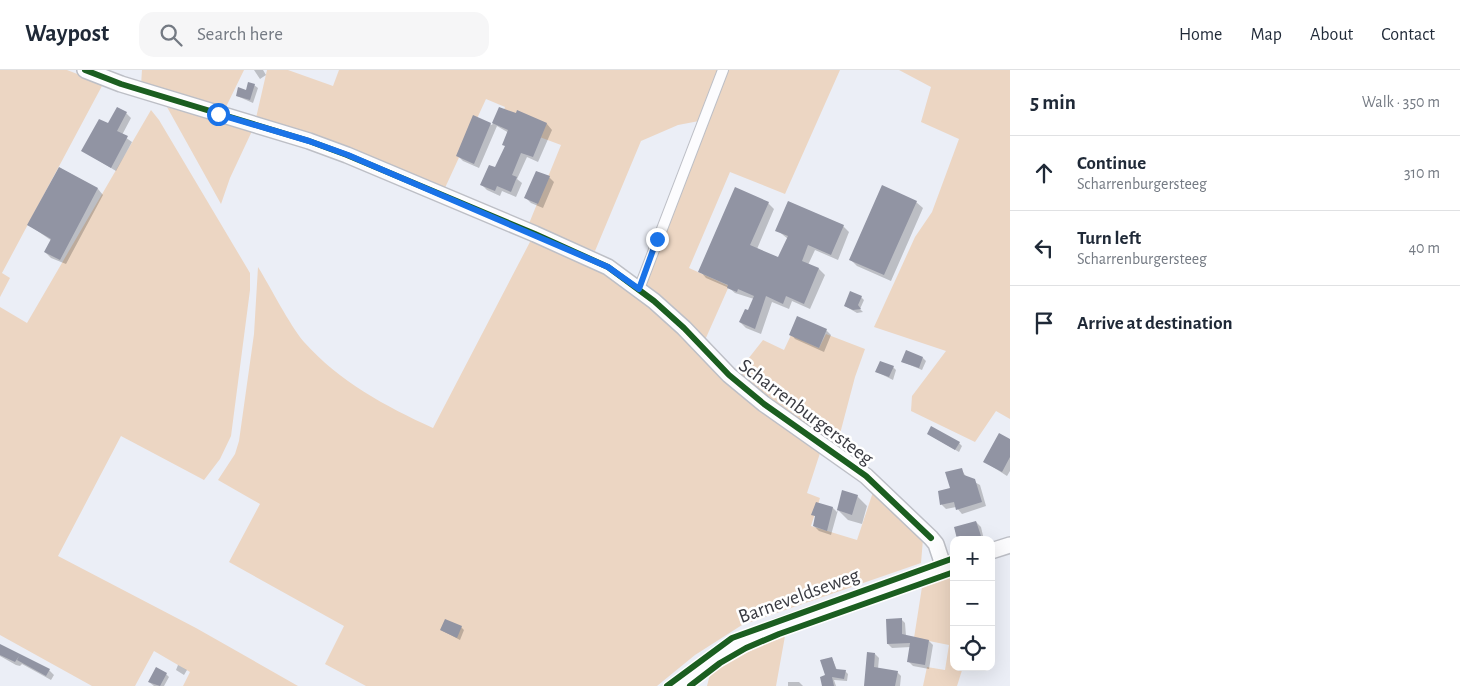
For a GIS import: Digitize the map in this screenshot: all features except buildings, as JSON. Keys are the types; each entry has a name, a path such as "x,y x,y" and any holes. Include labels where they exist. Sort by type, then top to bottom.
{"street":[{"name":"Scharrenburgersteeg","path":"85,70 121,84 309,141 348,155 600,263 639,289 684,328 736,381 764,404 866,476 931,538 949,566"},
{"path":"639,289 723,70"},
{"path":"995,550 1010,544"},
{"name":"Barneveldseweg","path":"680,686 716,658 776,627 949,566"}],"shaded area":[{"path":"0,70 67,70 103,84 2,273 10,278 0,297"},
{"path":"142,70 244,70 225,109 141,85"},
{"path":"267,70 288,70 333,86 339,70 719,70 699,121 678,125 641,141 595,251 528,226 561,145 499,122 505,107 486,99 444,190 332,141 256,118"},
{"path":"726,70 840,70 785,194 730,172 689,268 729,286 705,340 682,315 644,283"},
{"path":"899,70 1010,70 1010,419 996,411 975,442 911,411 912,396 946,351 874,327 915,237 932,212 959,139 921,122 931,87"},
{"path":"167,107 252,131 230,178 221,204"},
{"path":"151,110 159,120 250,273 250,290 231,436 220,459 204,480 121,436 58,556 196,628 298,686 183,686 190,672 154,651 135,686 92,686 0,635 0,307 27,323"},
{"path":"531,240 610,277 636,293 689,343 732,388 821,450 807,493 820,498 811,526 857,540 873,492 923,539 921,563 742,625 695,655 657,686 366,686 325,664 344,626 229,562 260,504 218,480 235,454 239,441 254,334 258,267 292,326 318,356 364,392 433,428"},
{"path":"826,334 865,349 855,377 837,445 767,399 737,373 763,340 784,350 791,335 819,348"},
{"path":"950,577 950,671 962,671 957,686 923,686 927,667 945,670 949,645 914,638 922,587"},
{"path":"785,636 776,686 707,686 710,674 728,662"}],"cycle path":[{"path":"85,70 121,84 309,141 347,155 535,234 608,267 654,301 684,328 729,375 764,404 866,476 931,538"},
{"path":"667,686 732,638 950,559"},
{"path":"690,686 720,663 746,648 779,634 950,573"}],"route":[{"path":"218,114 309,141 348,155 608,267 639,289 657,239"}]}
